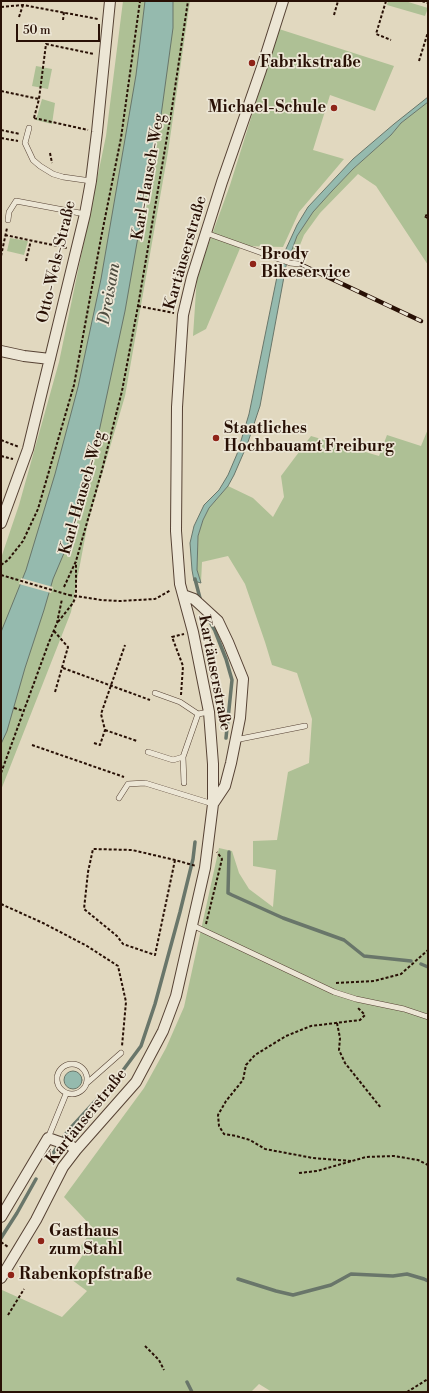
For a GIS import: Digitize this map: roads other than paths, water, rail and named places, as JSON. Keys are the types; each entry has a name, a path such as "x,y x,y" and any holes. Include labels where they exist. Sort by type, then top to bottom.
{"street":[{"name":"Otto-Wels-Straße","path":"1,523 28,450 91,181 109,22 110,1"},
{"name":"Kartäuserstraße","path":"1,1278 36,1220 74,1148 136,1082 163,1031 176,996 205,868 213,804 213,764 209,712 193,632 180,584 176,501 176,438 179,362 183,315 192,278 206,233 283,1"},
{"path":"1,351 24,356 50,359"},
{"name":"Kartäuserstraße","path":"183,595 194,599 218,621 243,679 240,718 225,786 213,804"},
{"path":"1,1217 52,1139 74,1148"}],"lane":[{"path":"30,125 25,143 33,160 53,174 91,181"},
{"path":"7,222 9,212 16,201 84,214"},
{"path":"206,233 290,263 299,264"},
{"path":"155,693 180,702 198,714 209,712"},
{"path":"184,783 183,757 198,714"},
{"path":"235,740 305,726"},
{"path":"148,752 174,760 183,757"},
{"path":"119,798 128,784 144,783 213,804"},
{"path":"192,926 334,992 351,998 404,1009 428,1017"},
{"path":"87,1083 86,1073 76,1064 67,1065 59,1071 57,1080 60,1089 66,1094 76,1094 85,1088 87,1083 121,1053"},
{"path":"52,1139 66,1094"}],"water":[{"name":"Dreisam","path":"145,1 173,1 173,28 160,123 146,184 125,311 91,469 70,539 53,579 7,731 1,744 1,632 26,570 55,474 78,387 101,279 136,75"},
{"path":"428,97 428,102 401,123 391,135 353,169 332,191 313,212 297,236 286,266 260,406 247,445 234,475 228,486 209,508 203,520 198,536 197,570 201,583 194,581 190,543 194,526 204,505 219,490 228,475 237,454 249,414 280,262 297,225 308,207 353,159"},
{"path":"73,1071 79,1074 82,1080 79,1086 73,1089 67,1086 64,1080 67,1074"}],"waterway":[{"path":"195,579 201,602"},
{"path":"206,615 215,631 226,659 232,680 226,738"},
{"path":"50,1158 67,1132 121,1073 141,1046 155,1004 180,912 193,859 195,842"},
{"path":"229,852 228,893 283,918 344,940 364,956 411,961"},
{"path":"421,964 428,967"},
{"path":"1,1238 36,1179"},
{"path":"238,1279 293,1295 331,1285 351,1274 393,1276 407,1274 428,1281"},
{"path":"187,1382 192,1392"}],"railway":[{"path":"302,265 421,321"}],"place":[{"name":"Fabrikstraße","path":"252,63"},
{"name":"Michael-Schule","path":"334,108"},
{"name":"Brody Bikeservice","path":"253,264"},
{"name":"Staatliches Hochbauamt Freiburg","path":"216,438"},
{"name":"Gasthaus zum Stahl","path":"41,1241"},
{"name":"Rabenkopfstraße","path":"11,1275"}]}
